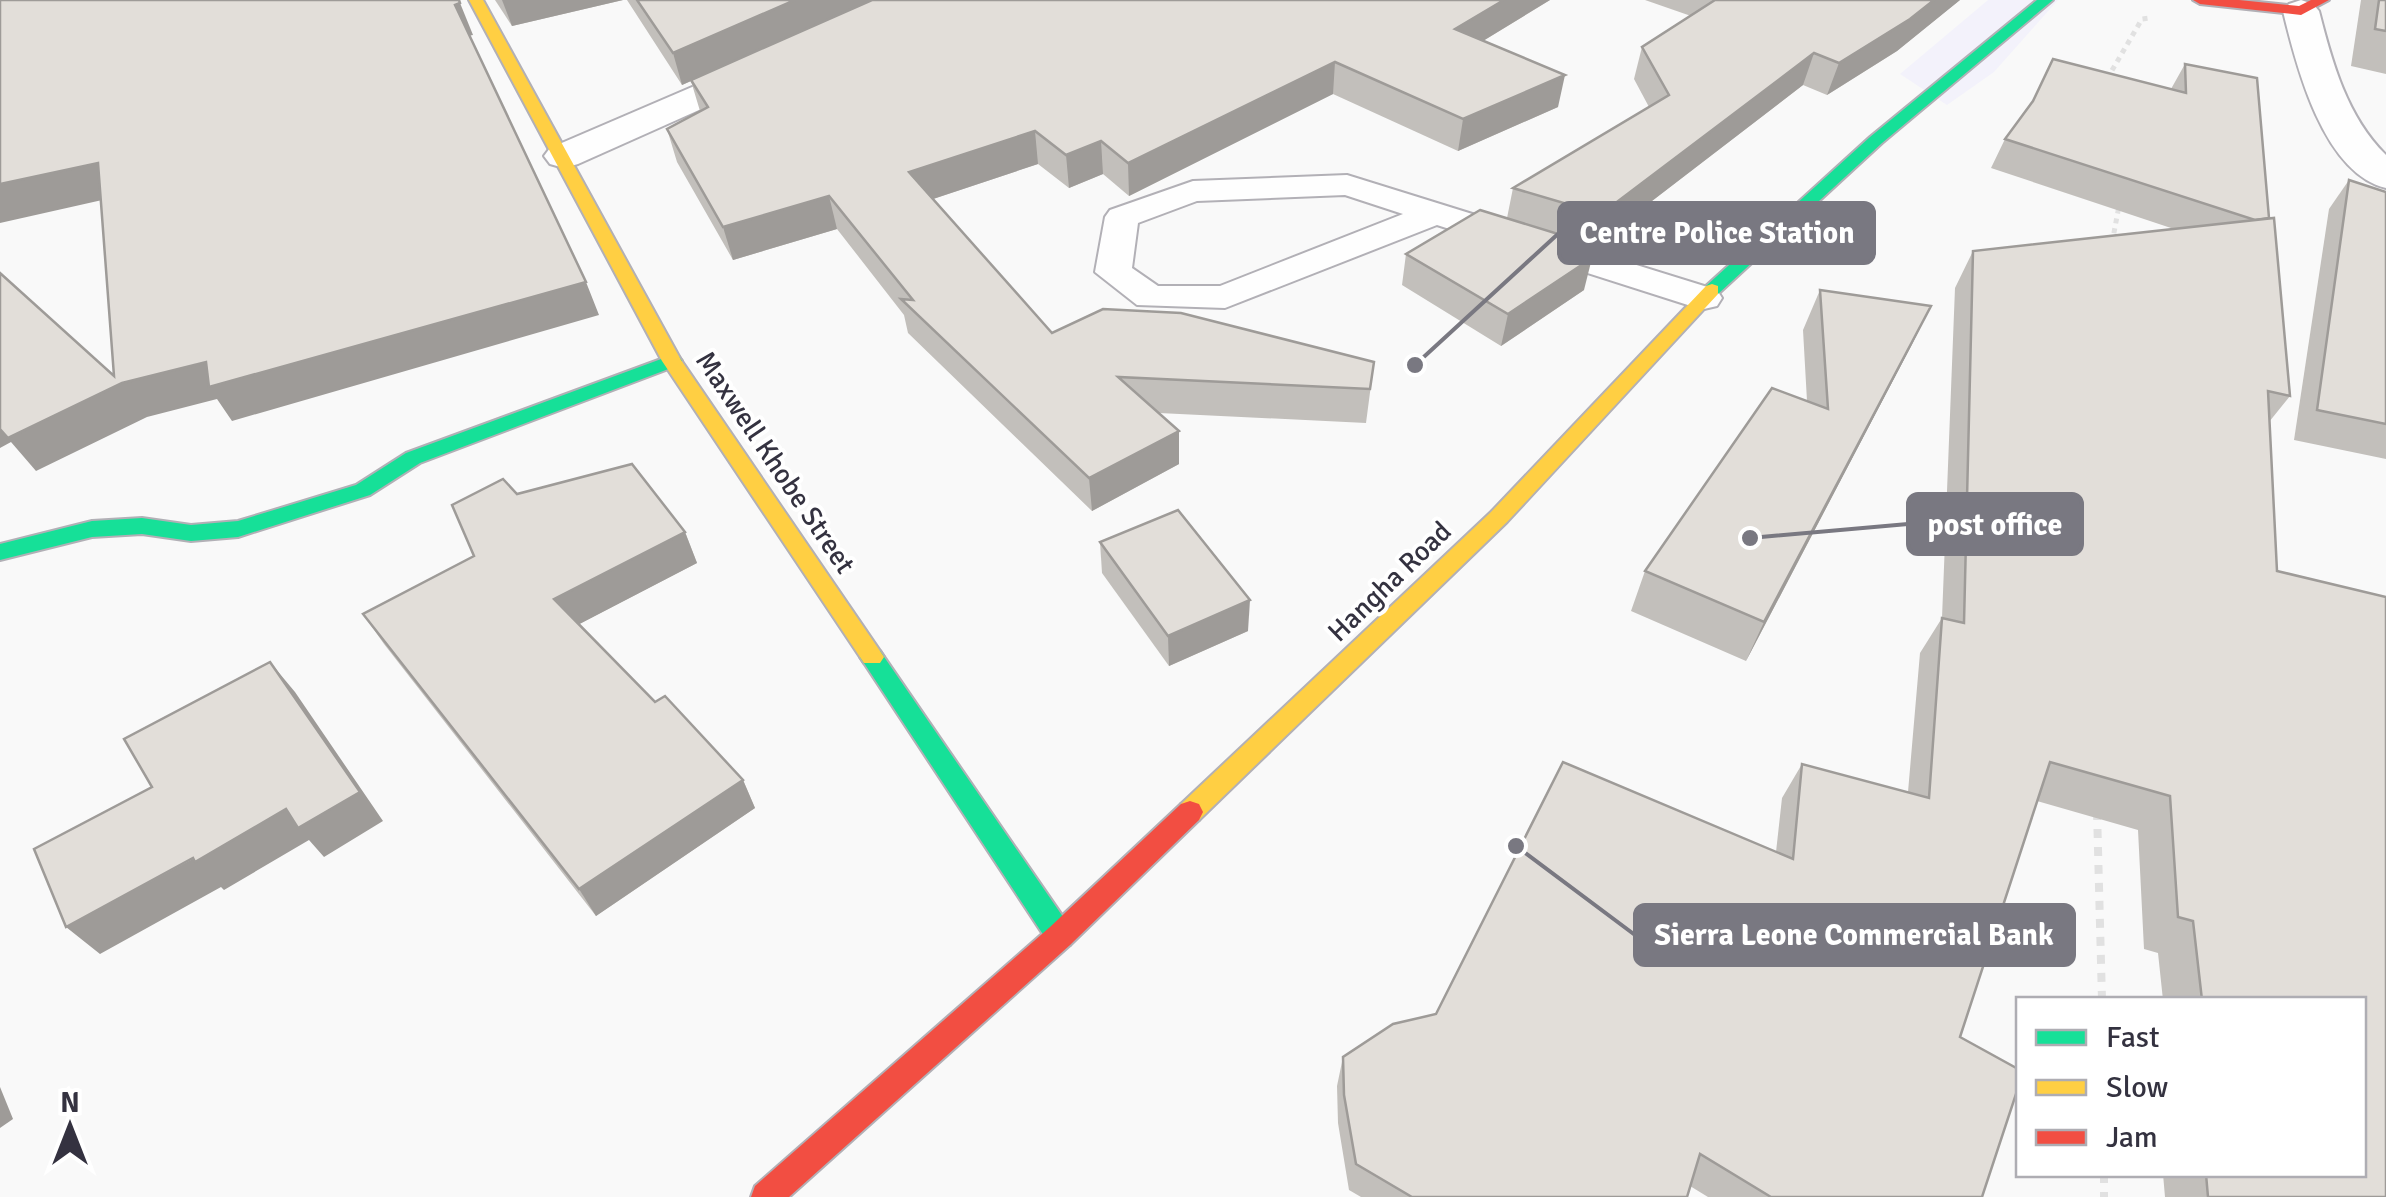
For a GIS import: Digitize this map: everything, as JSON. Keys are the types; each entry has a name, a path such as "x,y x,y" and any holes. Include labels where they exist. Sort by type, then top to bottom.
{"main road":[{"name":"Maxwell Khobe Street","path":"476,0 672,361 1060,936"},
{"name":"Hangha Road","path":"766,1197 1060,936 1499,517 1704,298 1876,140 2046,0"},
{"path":"2200,0 2227,6 2312,6"},
{"path":"0,552 92,529 142,526 191,533 238,529 364,490 414,458 672,361"}],"street":[{"path":"2312,6 2314,63 2340,122 2366,161 2386,176"},
{"path":"564,156 790,55"}],"lane":[{"path":"1435,213 1225,296 1150,296 1113,272 1122,217 1193,191 1347,185 1704,298"}],"path":[{"path":"2115,94 2106,78 2142,19 2227,6"},
{"path":"2110,253 2122,194"},
{"path":"2095,798 2100,832 2102,997"}],"shaded area":[{"path":"1988,0 2058,0 1994,72 1947,105 1900,74"}],"building":[{"path":"0,0 459,0 455,5 586,282 209,387 206,362 122,383 8,438 0,429 0,273 114,376 98,163 0,184"},
{"path":"637,0 795,0 673,53"},
{"path":"872,0 1504,0 1455,29 1565,75 1463,119 1335,62 1128,163 1101,141 1066,155 1035,131 909,172 1052,333 1103,309 1181,313 1374,362 1370,389 1118,377 1179,431 1089,478 901,299 913,300 829,196 723,227 667,129 708,107 691,80"},
{"path":"1715,0 1934,0 1839,63 1814,53 1601,214 1513,188 1669,95 1642,47"},
{"path":"2379,0 2386,0 2386,31 2375,29"},
{"path":"2053,59 2186,93 2185,64 2257,78 2269,218 2255,220 2005,139 2033,101"},
{"path":"2349,180 2386,192 2386,424 2317,410"},
{"path":"1480,210 1571,238 1564,243 1592,258 1508,314 1406,254"},
{"path":"2274,218 2290,396 2268,391 2277,571 2386,597 2386,1197 2208,1197 2206,1177 2366,1177 2366,997 2202,997 2193,921 2178,917 2170,796 2050,762 1960,1037 2016,1068 2016,1094 1982,1197 1771,1197 1700,1154 1687,1197 1412,1197 1356,1164 1344,1095 1343,1057 1393,1024 1436,1014 1563,762 1793,859 1802,764 1929,798 1942,618 1964,623 1973,251"},
{"path":"1820,290 1931,306 1764,622 1645,571 1772,388 1828,409"},
{"path":"632,464 685,532 554,599 655,702 665,696 743,780 579,889 363,614 474,556 452,505 503,479 517,494"},
{"path":"1178,510 1250,600 1168,636 1100,542"},
{"path":"270,662 360,792 298,828 286,809 195,862 193,858 66,927 34,849 152,787 124,739"}],"traffic: fast":[{"path":"1712,290 1876,140 2046,0"},
{"path":"0,552 92,529 142,526 191,533 238,529 363,490 413,458 672,361"},
{"path":"872,657 1060,936"}],"traffic: slow":[{"path":"476,0 672,361 872,657"},
{"path":"1190,812 1499,517 1712,290"}],"traffic: jam":[{"path":"2200,0 2301,11 2322,0"},
{"path":"766,1197 1060,936 1190,812"}],"place":[{"name":"Centre Police Station","path":"1415,365"},
{"name":"post office","path":"1750,538"},
{"name":"Sierra Leone Commercial Bank","path":"1516,846"}]}
